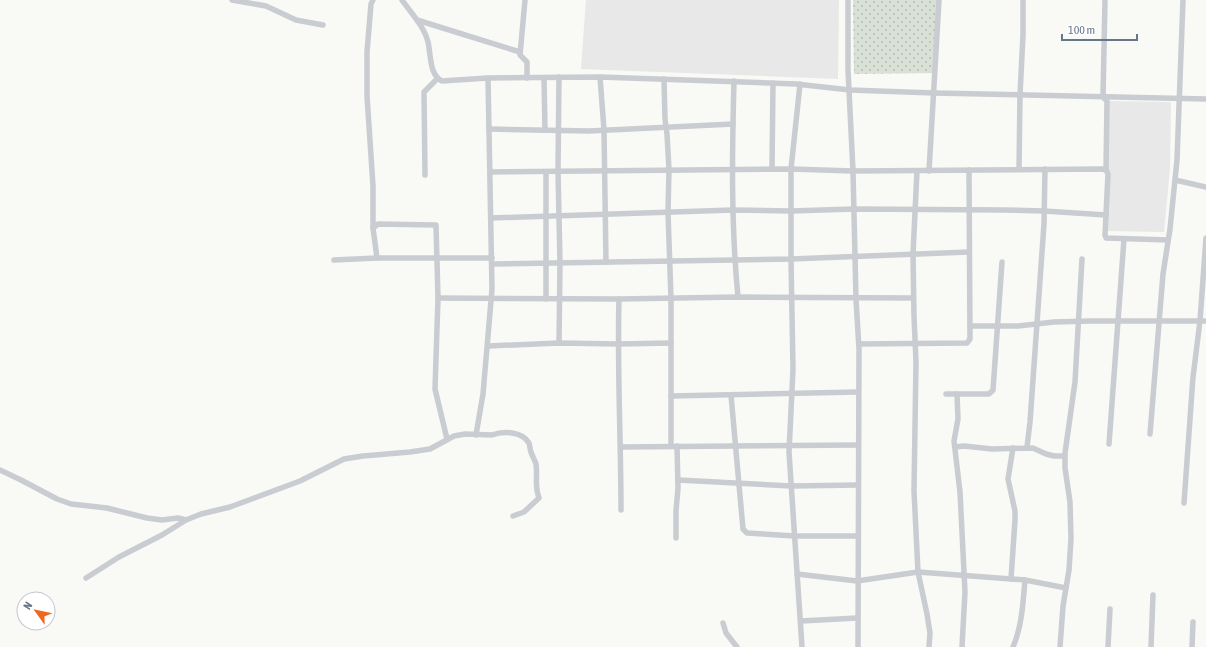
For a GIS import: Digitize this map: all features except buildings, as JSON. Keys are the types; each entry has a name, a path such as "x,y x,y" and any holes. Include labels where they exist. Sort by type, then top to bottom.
{"street":[{"path":"232,0 266,6 296,20 323,25"},
{"path":"266,6 269,0"},
{"path":"373,0 367,52 367,96 373,186 373,228 376,258"},
{"path":"402,0 424,29 428,41 434,74 437,79 442,81 488,78 600,77 800,84 850,90 1206,99"},
{"path":"525,0 520,52 522,57 527,62 527,78"},
{"path":"848,0 848,70 859,344 857,536 858,647"},
{"path":"929,171 938,0"},
{"path":"1020,170 1020,95 1023,0"},
{"path":"1105,0 1103,97 1106,101 1106,170 1108,174 1105,235 1106,238 1168,240"},
{"path":"1150,434 1163,274 1175,180 1183,0"},
{"path":"417,20 520,52"},
{"path":"559,77 559,343"},
{"path":"600,77 604,130 606,262"},
{"path":"476,434 483,394 491,298 492,261 488,78"},
{"path":"544,78 545,130"},
{"path":"425,175 424,92 437,79"},
{"path":"664,79 671,298 671,396 678,480 676,538"},
{"path":"734,82 732,210 734,259 738,297"},
{"path":"772,170 773,83"},
{"path":"800,84 791,169 790,259 793,369 789,447 802,647"},
{"path":"489,129 589,131 733,124"},
{"path":"490,172 791,169 853,171 1045,169 1106,170"},
{"path":"1027,447 1037,324 1045,169"},
{"path":"859,344 967,343 970,339 969,170"},
{"path":"917,171 913,254 915,343 914,491 918,572 930,633 929,647"},
{"path":"546,172 546,299"},
{"path":"1175,180 1206,187"},
{"path":"491,218 732,210 791,211 854,209 1044,211 1106,215"},
{"path":"373,228 378,224 436,225 438,298 435,388 447,439"},
{"path":"1184,503 1193,377 1203,321 1206,238"},
{"path":"1109,444 1124,239"},
{"path":"334,260 436,257 492,261 560,263 790,259 969,252"},
{"path":"1060,647 1063,606 1069,570 1070,538 1070,502 1065,456 1075,382 1082,259"},
{"path":"946,394 992,393 1002,262"},
{"path":"438,298 913,298"},
{"path":"619,299 618,344 621,510"},
{"path":"970,326 1078,322 1203,321"},
{"path":"488,346 559,343 671,343"},
{"path":"671,396 858,392"},
{"path":"957,394 958,419 955,433 955,447 966,592 962,647"},
{"path":"731,395 743,528 747,533 795,536 857,536"},
{"path":"86,578 119,557 162,535 186,520 201,514 230,507 300,481 344,459 430,449 454,436 465,434 492,435 512,433 521,435 529,444 536,464 535,489 539,498 524,512 513,516"},
{"path":"621,447 789,447 858,445"},
{"path":"955,447 964,446 992,450 1027,447 1037,449 1054,456 1065,456"},
{"path":"1011,579 1015,511 1008,479 1013,448"},
{"path":"0,470 57,499 71,504 107,508 147,518 162,520 178,518 186,520"},
{"path":"678,480 791,486 858,485"},
{"path":"798,574 857,581 918,572 1025,580 1066,588"},
{"path":"1013,647 1019,632 1025,580"},
{"path":"1151,647 1153,595"},
{"path":"1108,647 1110,609"},
{"path":"801,621 857,618"},
{"path":"1192,647 1194,622"},
{"path":"723,623 726,633 737,647"}],"shaded area":[{"path":"586,0 839,0 838,79 581,69"},
{"path":"853,0 938,0 937,73 854,74"},
{"path":"1108,101 1171,102 1170,168 1164,232 1107,231"}]}
